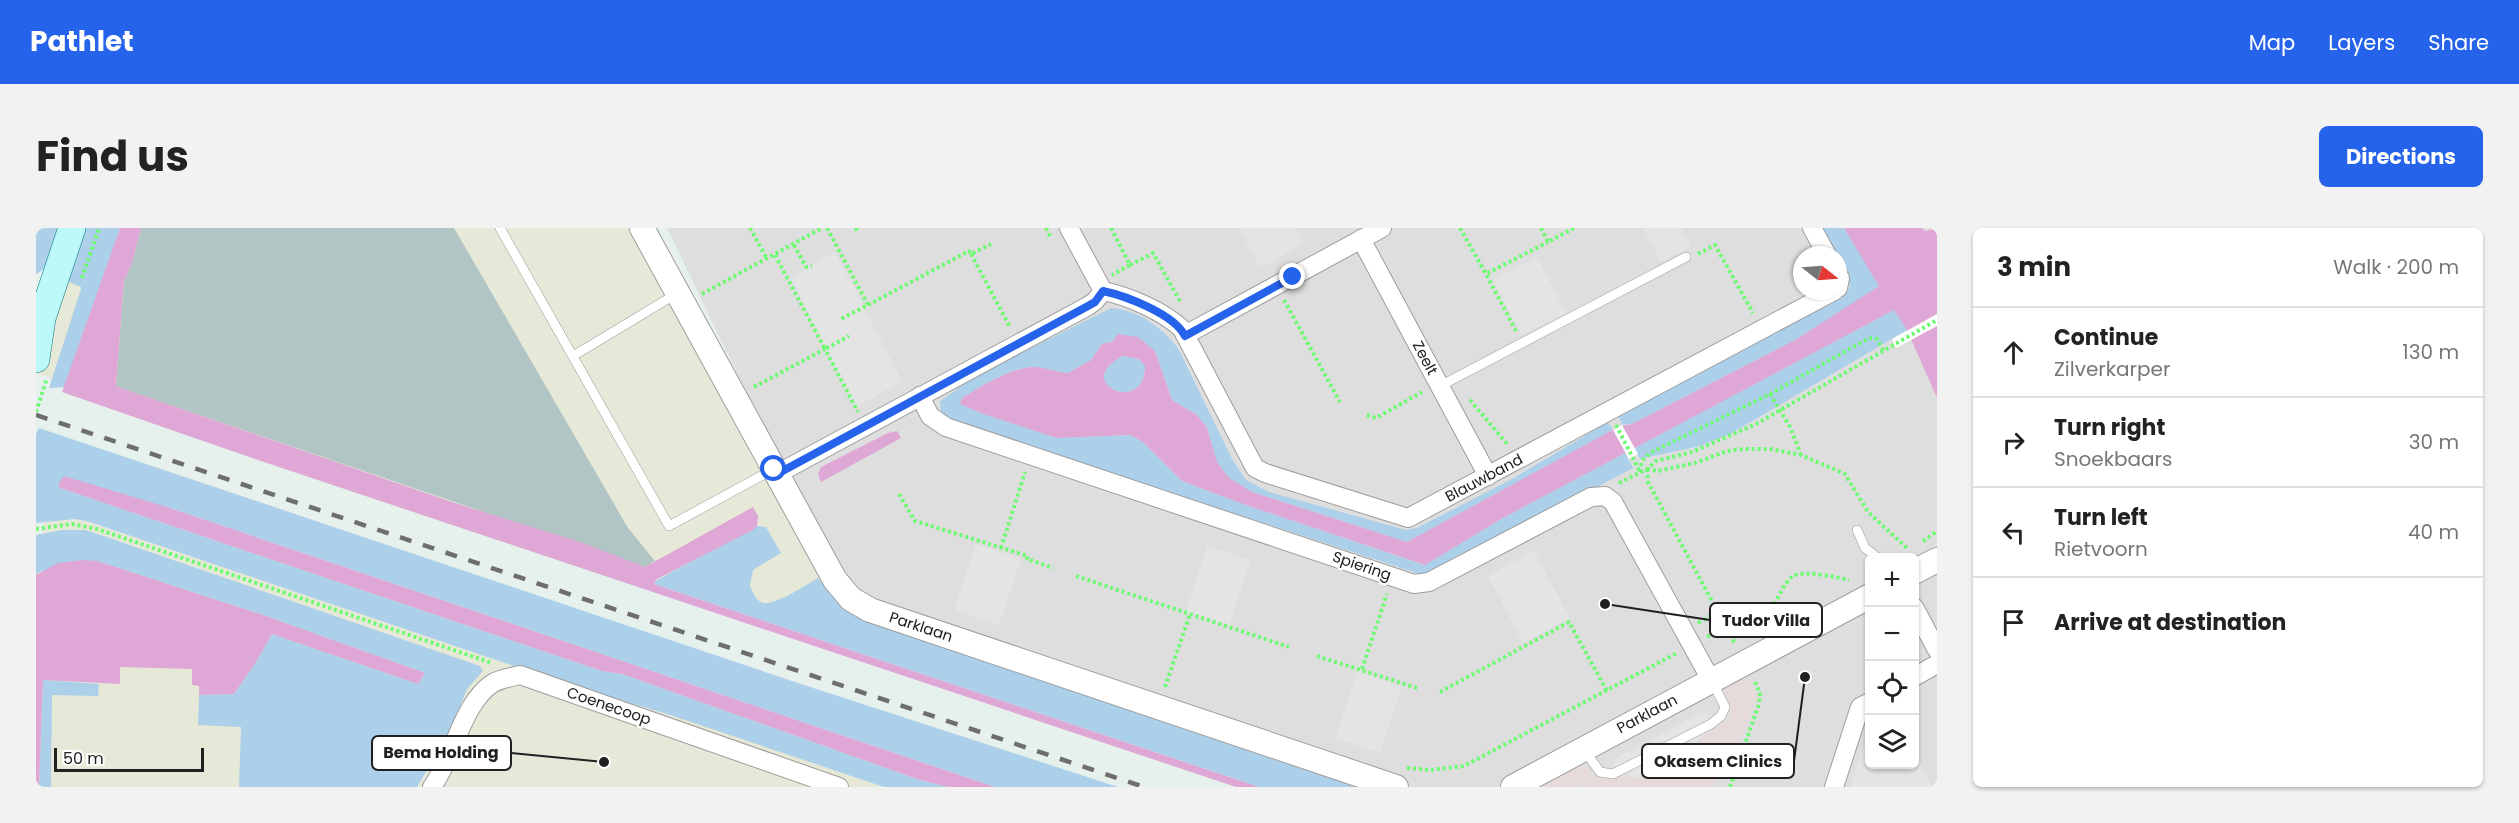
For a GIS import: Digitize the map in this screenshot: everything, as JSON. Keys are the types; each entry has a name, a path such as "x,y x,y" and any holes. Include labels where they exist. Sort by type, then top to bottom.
{"main road":[{"path":"36,359 43,292 72,228"}],"street":[{"name":"Parklaan","path":"642,228 834,580 851,599 870,610 1158,706 1400,777"},
{"path":"1069,228 1101,287 1124,295 1190,333 1382,228"},
{"path":"1812,228 1822,246"},
{"name":"Zeelt","path":"1361,239 1444,382 1488,476"},
{"path":"775,471 865,426 1095,302 1101,287"},
{"name":"Blauwband","path":"1190,333 1255,468 1408,518 1817,300"},
{"name":"Spiering","path":"920,396 930,416 946,427 1414,584 1429,582 1591,497 1605,496"},
{"path":"1605,496 1613,502 1711,680"},
{"path":"1919,569 1937,560"},
{"name":"Parklaan","path":"1513,787 1865,598"},
{"path":"1919,616 1937,650"},
{"path":"1919,674 1937,664"},
{"path":"432,787 441,774 478,696 495,682 520,675"},
{"name":"Coenecoop","path":"520,675 840,787"},
{"path":"1834,787 1860,707 1865,704"}],"lane":[{"path":"500,228 669,526 775,471"},
{"path":"1444,382 1522,344 1686,257"},
{"path":"573,356 680,298"},
{"path":"1857,530 1865,548 1871,553"},
{"path":"1584,749 1600,772 1613,774 1711,724 1721,716 1725,706 1711,680"}],"path":[{"path":"750,228 767,260"},
{"path":"680,298 767,260 822,228"},
{"path":"827,228 868,304"},
{"path":"1111,228 1130,265"},
{"path":"1460,228 1522,344"},
{"path":"1541,228 1548,242"},
{"path":"1486,274 1574,228"},
{"path":"971,254 992,244"},
{"path":"794,245 806,267 812,266"},
{"path":"1686,257 1694,256 1715,245 1762,330"},
{"path":"841,319 969,251 1019,343"},
{"path":"1101,287 1130,265 1154,253 1190,333"},
{"path":"775,255 865,426"},
{"path":"1276,286 1340,402"},
{"path":"1605,496 1610,489 1647,469 1656,461 1692,452 1718,442 1780,410 1937,320"},
{"path":"734,397 849,336"},
{"path":"1640,472 1642,460 1650,453 1770,394 1869,338 1877,339 1884,350"},
{"path":"1367,415 1377,418 1444,382 1520,459"},
{"path":"1770,394 1790,427 1801,455"},
{"path":"1618,427 1640,472"},
{"path":"1647,469 1658,471 1695,464 1727,451 1743,449 1770,449 1801,455 1845,474 1868,512 1908,549"},
{"path":"1001,548 1030,455"},
{"path":"1647,469 1648,482 1760,693 1759,704 1730,787"},
{"path":"899,494 915,521 1001,548 1053,568"},
{"path":"36,529 72,524 97,529 466,654 520,675"},
{"path":"1768,621 1771,611 1790,578 1797,574 1824,575 1849,580"},
{"path":"1076,576 1289,647"},
{"path":"1362,669 1393,577"},
{"path":"1158,706 1190,614"},
{"path":"1440,692 1569,622 1607,691"},
{"path":"1400,777 1430,770 1464,766 1726,627"},
{"path":"1317,656 1417,688"}],"shaded area":[{"path":"36,228 62,228 50,260 36,274"},
{"path":"68,228 658,228 871,652 36,373 36,324"},
{"path":"83,228 120,228 65,387 49,388 81,289 67,281"},
{"path":"120,228 141,228 132,263 124,281 116,385 118,387 452,502 580,542 645,567 753,507 758,516 757,526 753,530 657,579 654,584 1259,787 1236,787 255,459 62,392"},
{"path":"141,228 454,228 628,528 655,561 645,567 118,387 116,385 124,281 132,263"},
{"path":"667,228 1937,228 1937,787 1273,787 871,652"},
{"path":"1239,228 1295,228 1303,244 1260,268"},
{"path":"1643,228 1681,228 1691,247 1661,262"},
{"path":"1819,228 1844,228 1880,286 1797,339 1632,424 1622,425 1618,416 1831,300 1847,300 1850,285 1847,280 1847,246 1829,246"},
{"path":"1844,228 1922,228 1925,231 1937,228 1937,398 1907,330 1894,310 1503,518 1425,565 1182,481 1143,442 1130,435 1057,438 983,414 960,404 962,398 1012,371 1035,367 1068,373 1091,360 1102,344 1112,342 1118,334 1138,337 1155,351 1172,400 1197,415 1207,428 1217,462 1229,478 1252,492 1407,542 1618,427 1632,424 1797,339 1879,286","holes":["1123,356 1139,359 1145,366 1142,381 1134,390 1124,392 1114,390 1107,384 1104,376 1109,366"]},
{"path":"835,252 902,381 855,408 791,278"},
{"path":"1537,257 1566,313 1522,335 1493,279"},
{"path":"1111,308 1140,316 1166,334 1173,342 1232,459 1246,480 1269,492 1406,530 1417,528 1512,479 1608,422 1613,430 1407,542 1252,492 1229,478 1217,462 1207,428 1197,415 1172,400 1155,351 1112,342 1102,344 1091,360 1068,373 1034,367 1021,369 986,384 962,398 960,404 1057,438 1130,435 1143,442 1182,481 1424,565 1503,518 1625,453 1633,468 1426,576 948,420 941,412 940,401 977,375"},
{"path":"1894,310 1907,330 1732,433 1700,446 1640,459 1634,448"},
{"path":"1123,356 1139,359 1145,366 1142,381 1134,390 1124,392 1114,390 1107,384 1104,376 1109,366"},
{"path":"39,428 804,685 1118,787 995,787 170,508 60,488 602,671 622,674 920,780 948,787 884,787 673,716 534,673 90,522 75,519 36,523 36,434"},
{"path":"897,431 901,438 821,482 818,474 821,467 888,433"},
{"path":"64,476 170,508 995,787 948,787 920,780 622,674 602,671 60,488 58,485"},
{"path":"54,477 992,787 36,787 36,561"},
{"path":"757,526 766,527 781,553 753,570 750,586 761,602 781,599 818,578 841,607 865,620 1362,787 1259,787 654,584 657,580"},
{"path":"62,530 85,530 95,533 480,666 483,671 467,689 453,725 417,787 239,787 241,727 198,725 199,695 234,694 272,634 418,684 425,673 263,615 97,561 39,572 36,575 36,535"},
{"path":"976,544 1021,559 999,625 954,610"},
{"path":"1207,546 1251,560 1229,626 1186,612"},
{"path":"1534,551 1570,618 1523,643 1488,576"},
{"path":"97,561 263,615 425,673 418,684 272,634 234,694 199,695 199,686 192,685 192,669 120,667 120,684 43,680 39,787 36,787 36,575 58,563"},
{"path":"1357,672 1402,687 1380,753 1335,738"},
{"path":"1745,673 1756,693 1755,700 1730,771 1723,769 1713,787 1589,787 1580,784 1579,787 1545,787 1547,780 1576,764 1586,767 1592,775 1602,779 1611,779 1626,773 1638,778 1694,747 1702,736 1729,719 1731,710 1724,689 1727,682"},
{"path":"43,680 99,684 98,696 52,695 51,787 39,787"},
{"path":"1702,712 1714,716 1719,727 1702,736 1694,747 1638,778 1616,776 1612,769 1615,759"},
{"path":"1865,743 1865,769 1919,769 1919,762 1932,787 1850,787"}],"pier":[{"path":"1937,314 1937,326 1896,348 1892,339"},
{"path":"1622,425 1638,454 1629,459 1613,430"}],"railway":[{"path":"36,415 1144,787"}],"place":[{"name":"Tudor Villa","path":"1605,604"},
{"name":"Okasem Clinics","path":"1805,677"},
{"name":"Bema Holding","path":"604,762"}],"route":[{"path":"774,469 777,474 1088,306 1095,302 1103,291 1124,295 1177,324 1185,336 1293,277"}]}
